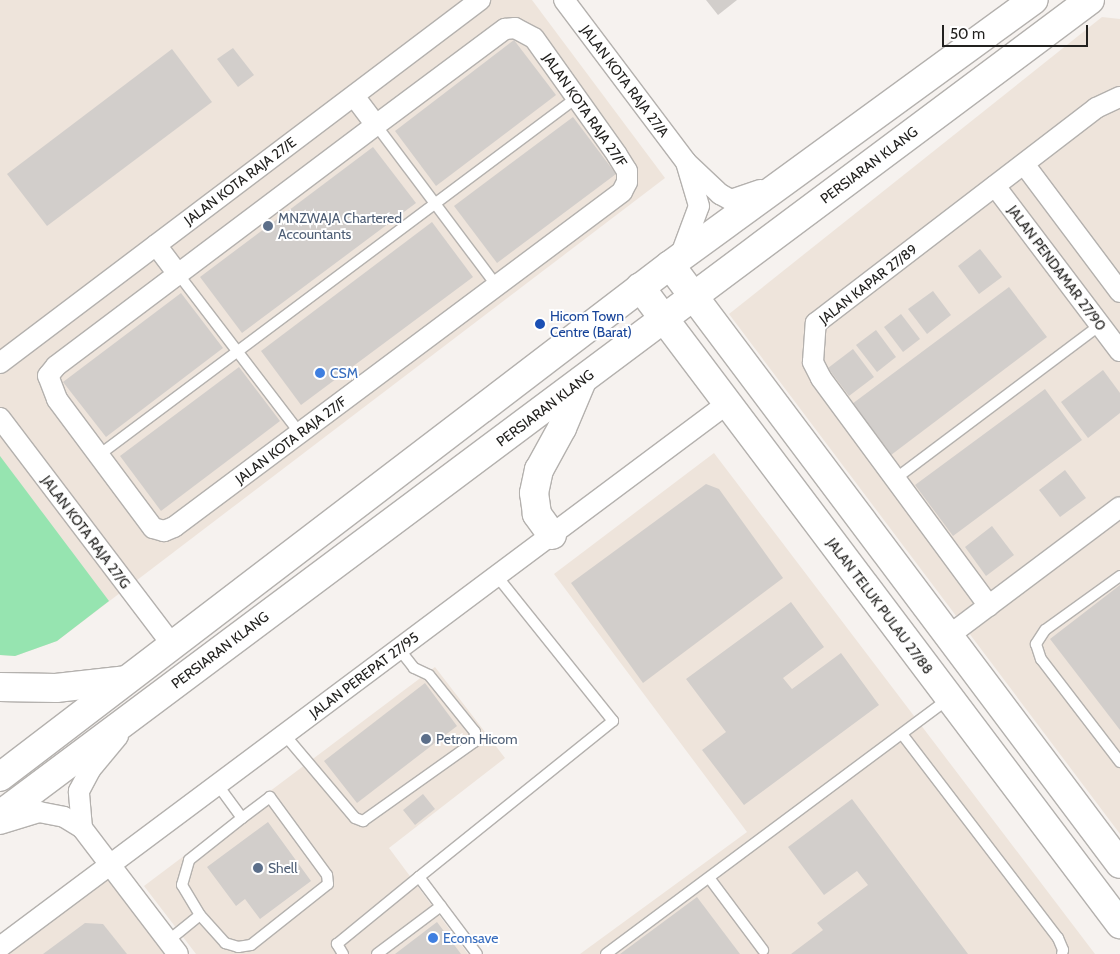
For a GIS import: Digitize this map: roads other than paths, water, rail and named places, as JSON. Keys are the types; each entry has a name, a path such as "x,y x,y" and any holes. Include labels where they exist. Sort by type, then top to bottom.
{"main road":[{"name":"PERSIARAN KLANG","path":"0,815 582,382 1090,0"},
{"path":"1060,22 1103,0"},
{"path":"0,777 640,287 1030,2"},
{"path":"674,262 693,298 1120,864"},
{"name":"JALAN TELUK PULAU 27/88","path":"640,287 1120,924"},
{"path":"552,535 537,514 534,493 539,470 562,428 582,382"},
{"path":"0,687 56,688 128,680"}],"street":[{"name":"JALAN KOTA RAJA 27/E","path":"0,363 480,0"},
{"name":"JALAN KOTA RAJA 27/A","path":"564,0 686,162 720,194 731,200 794,174"},
{"name":"JALAN KOTA RAJA 27/F","path":"515,28 534,38 627,171 627,182 622,192 174,527 164,531 153,528 57,399 48,376 56,366 376,125 504,29 515,28"},
{"path":"354,96 376,125"},
{"name":"JALAN KAPAR 27/89","path":"989,606 821,378 813,362 816,323 1096,108 1120,97"},
{"name":"JALAN KOTA RAJA 27/A","path":"674,262 699,206 686,162"},
{"path":"1024,164 1120,292"},
{"name":"JALAN PENDAMAR 27/90","path":"995,186 1120,351"},
{"path":"156,245 179,275"},
{"name":"JALAN PEREPAT 27/95","path":"0,947 728,403"},
{"name":"JALAN KOTA RAJA 27/G","path":"0,418 172,646"},
{"path":"947,637 1120,507"},
{"path":"82,828 78,791 90,770 150,702"},
{"path":"0,824 39,812 64,817 82,828 173,948"}],"lane":[{"path":"99,454 576,98"},
{"path":"376,125 496,286"},
{"path":"179,275 300,433"},
{"path":"895,479 1100,325"},
{"path":"343,954 336,944 614,721 497,576"},
{"path":"1120,576 1045,630 1036,644 1041,659 1120,762"},
{"path":"284,734 355,818 363,821 474,742 475,732 430,675 414,668 399,648"},
{"path":"606,954 710,879 949,698"},
{"path":"902,734 1058,938 1063,950 1062,954"},
{"path":"217,784 242,818"},
{"path":"270,797 327,875 328,884 252,945 238,947 225,943 200,915 182,885 189,860 242,818 270,797"},
{"path":"419,877 477,954"},
{"path":"710,879 763,950"},
{"path":"377,954 441,906"},
{"path":"173,948 200,915"}],"place":[{"name":"MNZWAJA Chartered Accountants","path":"268,226"},
{"name":"Hicom Town Centre (Barat)","path":"540,324"},
{"name":"CSM","path":"320,373"},
{"name":"Petron Hicom","path":"426,739"},
{"name":"Shell","path":"258,868"},
{"name":"Econsave","path":"433,938"}]}
